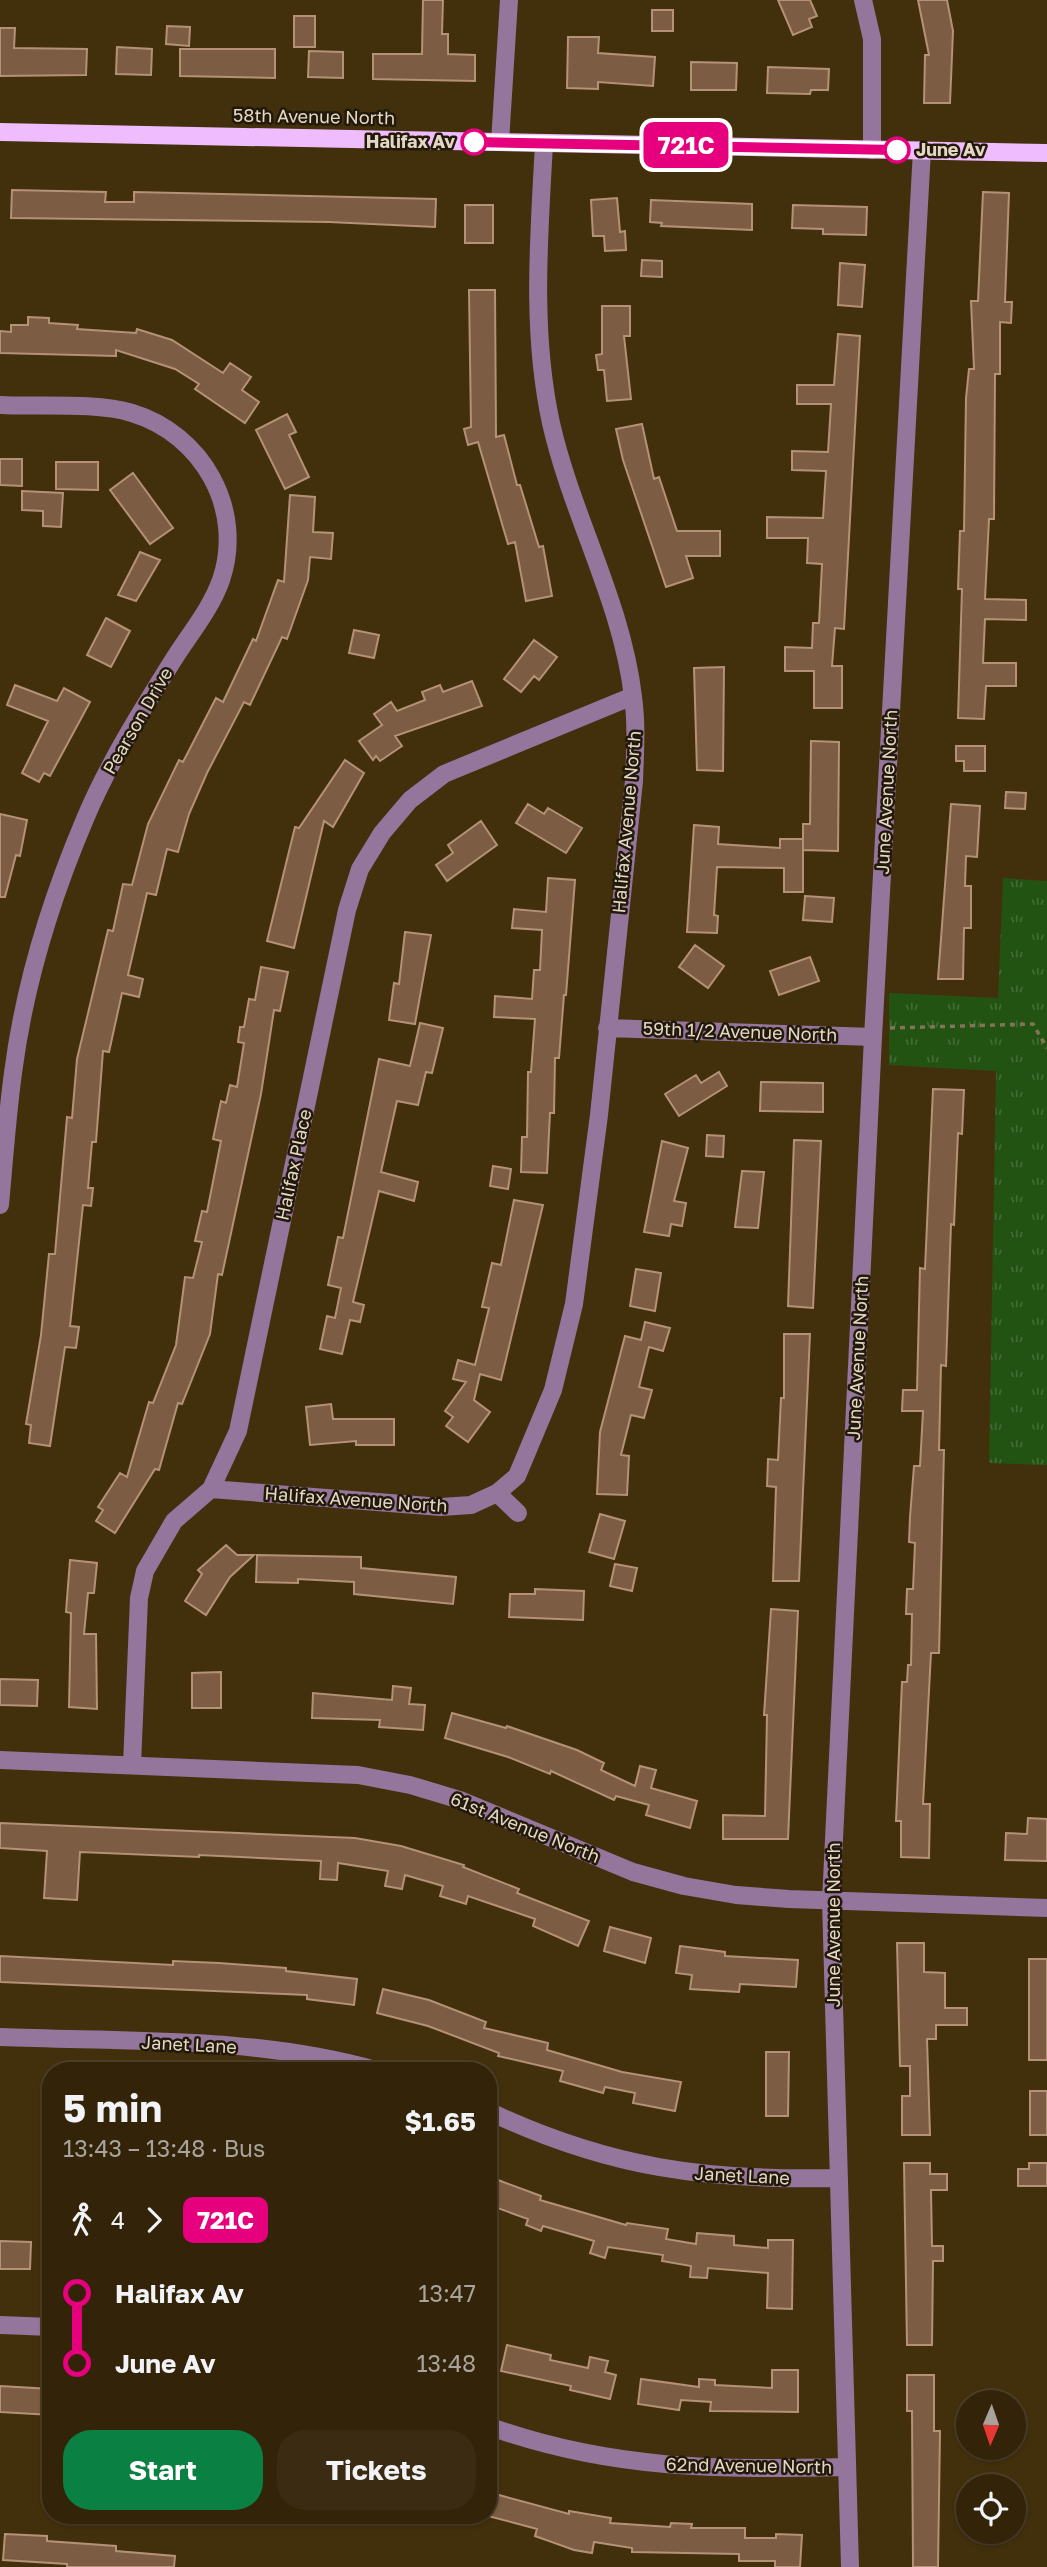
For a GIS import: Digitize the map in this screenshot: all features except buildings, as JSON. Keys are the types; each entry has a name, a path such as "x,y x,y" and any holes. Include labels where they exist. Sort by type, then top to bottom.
{"main road":[{"name":"58th Avenue North","path":"0,132 1047,153"}],"street":[{"path":"500,142 509,0"},
{"path":"863,0 872,39 872,150"},
{"name":"Halifax Avenue North","path":"211,1489 441,1507 471,1505 498,1493 517,1476 553,1390 574,1304 607,1028 634,782 634,696 616,620 571,492 549,412 540,354 537,282 544,144"},
{"name":"June Avenue North","path":"850,2567 831,1901 873,1033 922,150"},
{"name":"Pearson Drive","path":"0,405 130,412 158,423 183,440 204,463 219,490 226,520 227,550 221,581 123,740 85,819 55,900 30,986 13,1072 0,1205"},
{"name":"Halifax Place","path":"132,1765 139,1598 145,1571 174,1521 211,1489 238,1432 347,910 360,869 382,833 410,800 444,774 634,696"},
{"name":"59th 1/2 Avenue North","path":"607,1028 873,1033"},
{"path":"498,1493 518,1513"},
{"name":"61st Avenue North","path":"0,1760 303,1771 384,1780 460,1800 633,1872 684,1886 736,1895 831,1901 1047,1908"},
{"name":"Janet Lane","path":"0,2038 217,2045 282,2051 336,2062"},
{"name":"Janet Lane","path":"497,2116 584,2150 654,2168 724,2178 838,2178"},
{"path":"0,2325 42,2327"},
{"name":"62nd Avenue North","path":"497,2429 557,2447 621,2460 687,2468 847,2467"}],"path":[{"path":"873,1033 896,1027 1033,1024 1047,1048"}],"green space":[{"path":"1003,878 1047,881 1047,1465 989,1463 996,1071 889,1065 889,993 998,998"}],"bus line":[{"name":"721C","path":"474,142 897,150"}],"place":[{"name":"Halifax Av","path":"474,142"},
{"name":"June Av","path":"897,150"}]}
